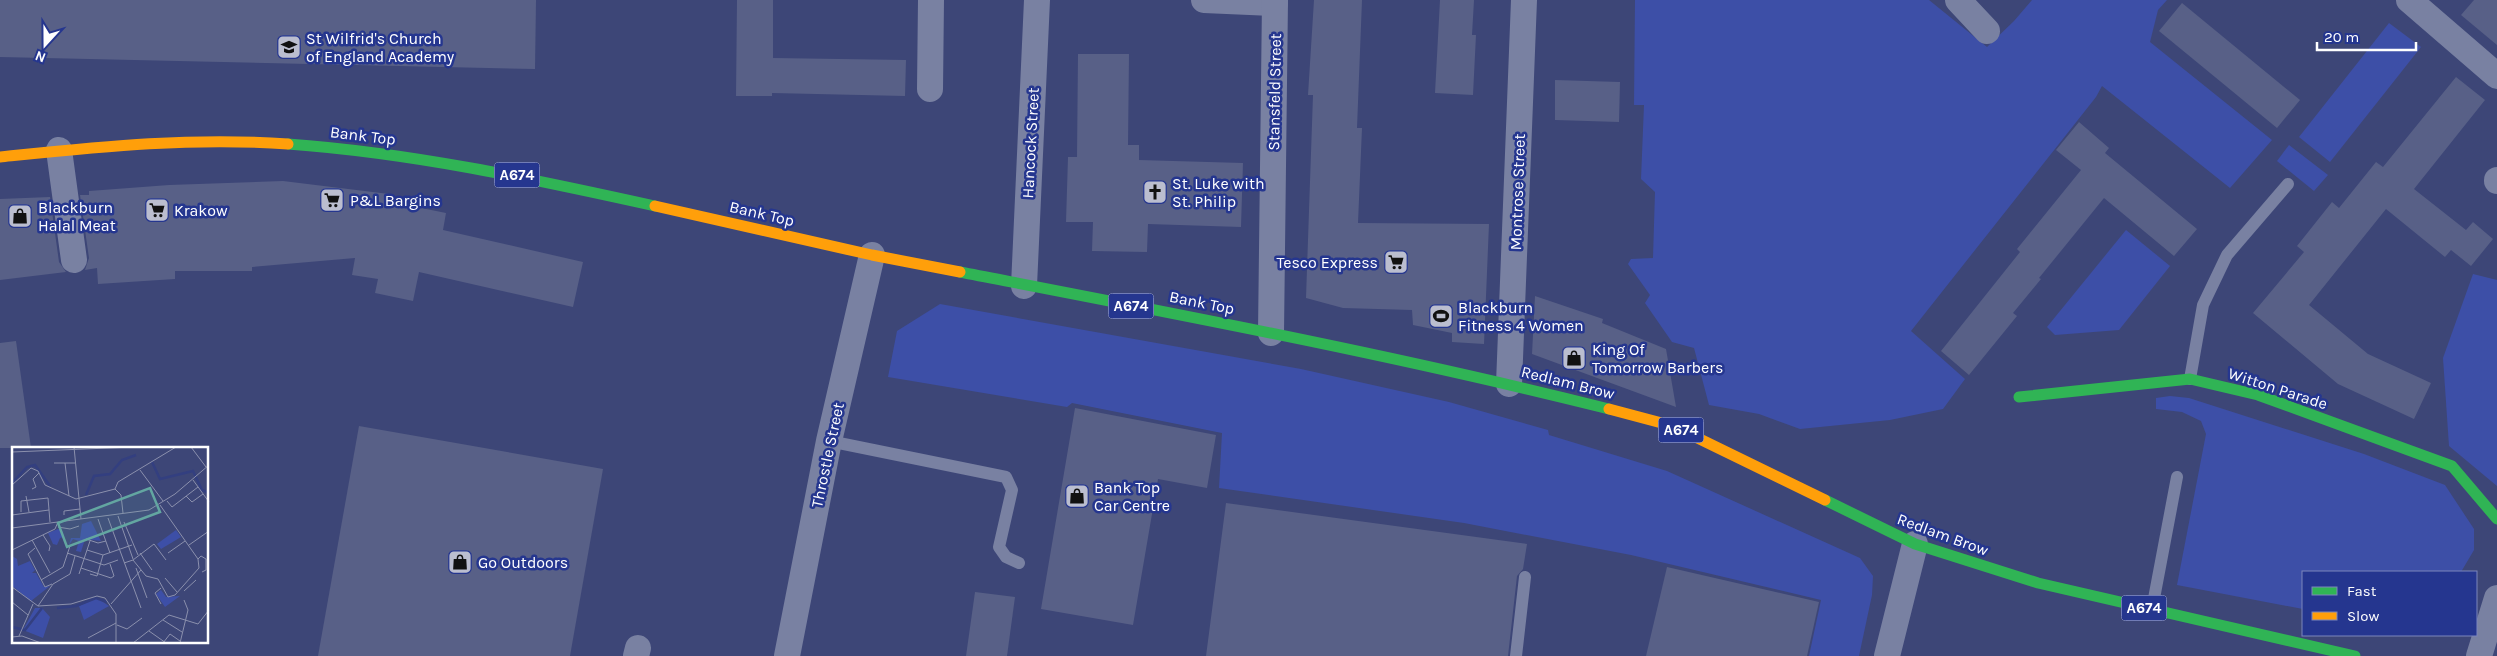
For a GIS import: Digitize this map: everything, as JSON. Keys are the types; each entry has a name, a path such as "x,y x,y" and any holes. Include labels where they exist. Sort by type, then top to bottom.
{"main road":[{"name":"Bank Top","path":"0,156 147,142 234,140 345,148 502,172 872,255 1271,333 1509,384"},
{"name":"Witton Parade","path":"2019,397 2190,379 2258,395 2452,466 2497,519"},
{"name":"Redlam Brow","path":"1509,384 1673,426 1915,544 2038,583 2355,656"}],"street":[{"path":"930,89 931,0"},
{"name":"Hancock Street","path":"1024,286 1037,0"},
{"path":"1204,0 1275,2"},
{"name":"Montrose Street","path":"1509,384 1524,0"},
{"path":"1958,0 1987,31"},
{"name":"Stansfeld Street","path":"1271,333 1275,2"},
{"path":"2418,3 2497,76"},
{"path":"59,150 74,260"},
{"name":"Throstle Street","path":"787,656 829,442 872,255"},
{"path":"1887,656 1915,544"},
{"path":"2479,656 2497,598"}],"lane":[{"path":"2190,379 2203,305 2211,288 2228,255 2288,184"},
{"path":"829,442 1006,477 1012,490 999,547 1006,557 1019,563"},
{"path":"2152,609 2177,477"},
{"path":"1516,656 1525,577"}],"shaded area":[{"path":"1635,0 1929,0 1987,47 2014,21 2032,0 2167,0 2158,10 2150,42 2272,140 2230,188 2102,86 2096,97 1911,331 1965,379 1943,409 1890,420 1800,429 1759,414 1709,405 1694,348 1672,342 1645,303 1650,295 1628,264 1631,259 1653,258 1655,192 1641,179 1644,105 1634,105"},
{"path":"2389,23 2421,47 2330,162 2299,137"},
{"path":"2289,145 2328,175 2314,191 2277,161"},
{"path":"2126,230 2170,266 2119,330 2055,335 2047,327"},
{"path":"2473,274 2497,280 2497,486 2449,446 2443,358"},
{"path":"940,304 1301,369 1449,402 1548,430 1549,435 1667,471 1860,558 1873,576 1872,595 1859,656 1809,656 1821,600 1631,555 1464,523 1219,488 1222,433 1072,403 1067,407 888,377 897,331"},
{"path":"2170,396 2189,398 2364,454 2445,485 2474,529 2474,550 2462,571 2302,571 2302,609 2177,585 2206,434 2201,421 2182,412 2156,409 2156,398"}],"building":[{"path":"0,0 536,0 535,69 0,57"},
{"path":"737,0 773,0 773,58 906,60 905,96 772,93 772,96 736,96"},
{"path":"1314,0 1362,0 1357,128 1362,128 1358,223 1489,224 1484,344 1452,342 1452,333 1413,325 1412,310 1343,308 1306,298 1313,95 1308,95"},
{"path":"1440,0 1474,0 1472,35 1476,35 1473,95 1435,93"},
{"path":"2474,0 2497,0 2497,45 2461,15"},
{"path":"2182,3 2300,100 2277,128 2159,31"},
{"name":"St. Luke with St. Philip","path":"1078,54 1129,54 1128,145 1139,145 1139,160 1243,163 1241,227 1148,224 1147,252 1092,251 1093,222 1066,222 1068,157 1077,157"},
{"path":"2456,77 2485,100 2414,189 2466,230 2473,222 2493,239 2471,266 2451,250 2445,257 2386,209 2309,305 2368,354 2431,383 2414,419 2338,384 2253,313 2304,252 2297,246 2332,202 2339,208 2376,162 2383,167"},
{"path":"1555,80 1620,82 1619,122 1555,120"},
{"path":"2079,122 2109,148 2105,153 2197,229 2174,256 2104,198 2039,278 2041,279 2013,313 2017,316 1969,375 1941,351 2020,252 2017,249 2081,170 2056,150"},
{"path":"283,181 389,194 387,201 446,213 443,230 583,262 573,307 419,272 413,301 375,293 378,279 352,275 355,258 252,267 252,271 175,271 175,279 98,284 97,268 85,270 89,258 80,195 89,195 89,191 169,185"},
{"path":"50,197 59,262 66,272 0,280 0,199"},
{"path":"1535,296 1603,319 1602,323 1666,349 1676,407 1532,354"},
{"path":"16,341 31,447 0,448 0,343"},
{"path":"1075,408 1216,435 1207,488 1158,479 1133,625 1041,609"},
{"name":"Go Outdoors","path":"359,426 603,469 570,656 318,656"},
{"path":"1226,503 1527,544 1523,569 1517,576 1508,656 1206,656"},
{"path":"1667,567 1819,602 1807,656 1646,656"},
{"path":"975,592 1015,597 1007,656 966,656"}],"traffic: fast":[{"path":"288,144 426,160 564,186 655,206"},
{"path":"960,272 1366,353 1609,409"},
{"path":"2019,397 2190,379 2258,395 2452,466 2497,519"},
{"path":"1825,500 1915,544 2038,583 2355,656"}],"traffic: slow":[{"path":"0,157 179,142 288,144"},
{"path":"655,206 872,255 960,272"},
{"path":"1609,409 1673,426 1825,500"}],"place":[{"name":"St Wilfrid's Church of England Academy","path":"289,47"},
{"name":"St. Luke with St. Philip","path":"1155,192"},
{"name":"P&L Bargins","path":"332,200"},
{"name":"Krakow","path":"157,210"},
{"name":"Blackburn Halal Meat","path":"20,216"},
{"name":"Tesco Express","path":"1396,262"},
{"name":"Blackburn Fitness 4 Women","path":"1441,316"},
{"name":"King Of Tomorrow Barbers","path":"1574,358"},
{"name":"Bank Top Car Centre","path":"1077,496"},
{"name":"Go Outdoors","path":"460,562"}]}
